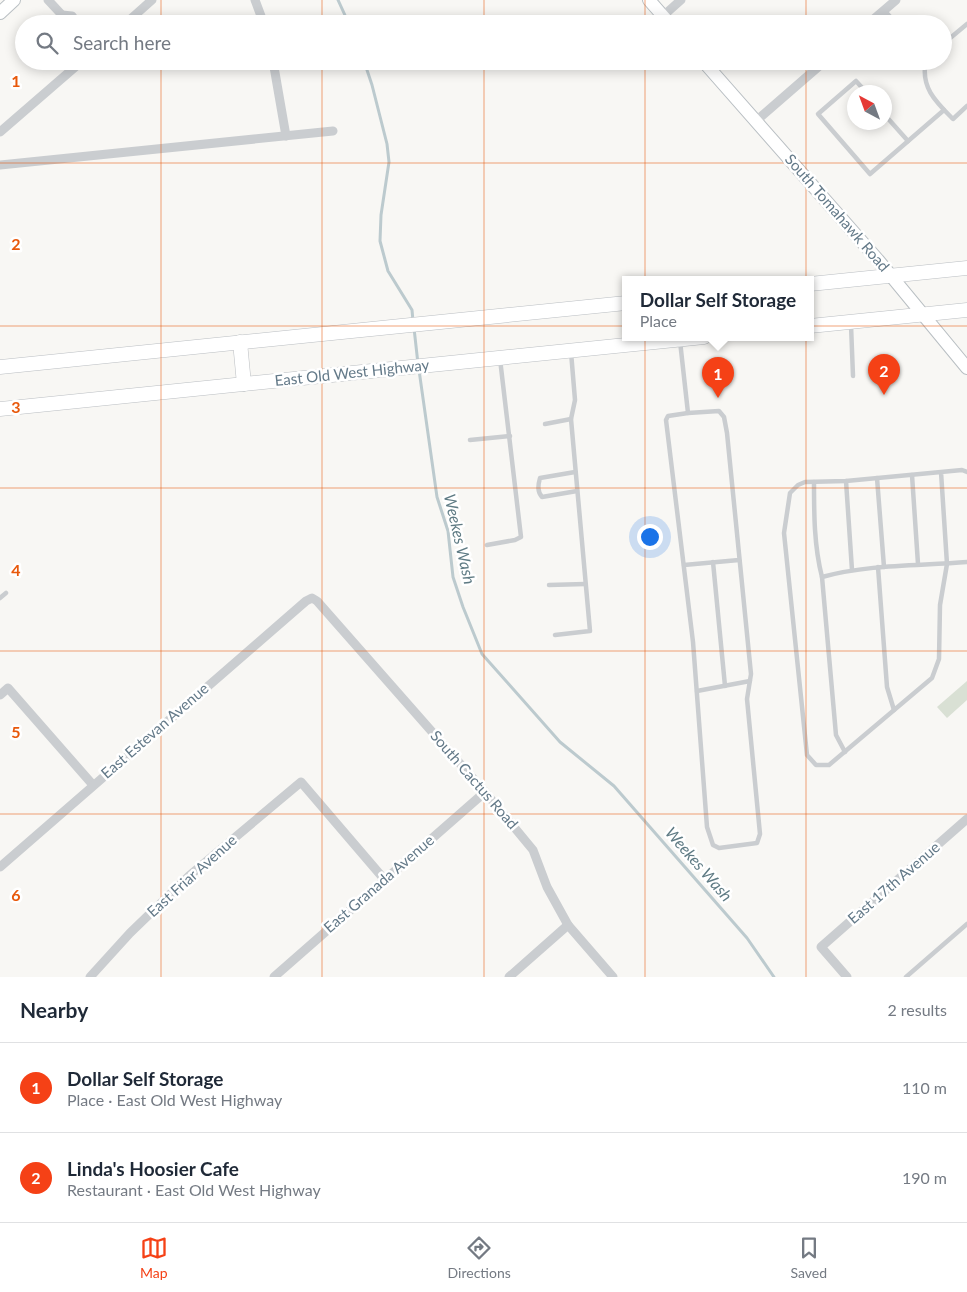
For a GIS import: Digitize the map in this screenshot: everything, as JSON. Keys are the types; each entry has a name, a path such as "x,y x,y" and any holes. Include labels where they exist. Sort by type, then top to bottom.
{"main road":[{"path":"0,13 14,0"},
{"path":"649,0 662,15"},
{"name":"South Tomahawk Road","path":"711,70 892,276 967,368"},
{"path":"814,284 967,268"},
{"path":"0,367 622,303"},
{"path":"814,326 967,310"},
{"name":"East Old West Highway","path":"0,409 660,341"},
{"path":"240,342 244,384"}],"street":[{"path":"48,0 59,15"},
{"path":"135,15 152,0"},
{"path":"254,0 260,15"},
{"path":"670,15 681,0"},
{"path":"878,15 896,0"},
{"path":"0,132 72,70"},
{"path":"275,70 286,136"},
{"path":"756,122 815,70"},
{"path":"0,165 333,131"},
{"name":"East Estevan Avenue","path":"0,867 306,601 312,598"},
{"name":"South Cactus Road","path":"312,598 317,601 486,792 533,850 546,887 568,926 613,977"},
{"path":"0,695 8,688 93,785"},
{"name":"East Friar Avenue","path":"90,977 130,933 188,876 301,782 384,880"},
{"name":"East Granada Avenue","path":"274,977 486,792"},
{"name":"East 17th Avenue","path":"847,977 821,947 967,819"},
{"path":"509,977 568,926"}],"lane":[{"path":"884,10 889,15"},
{"path":"952,36 967,24"},
{"path":"924,70 930,94 952,119 967,106"},
{"path":"847,89 818,114 870,174 944,110"},
{"path":"892,123 908,141"},
{"path":"850,322 853,376"},
{"path":"680,341 688,413"},
{"path":"555,635 590,630 571,419 575,400 571,350"},
{"path":"488,545 515,540 521,537 500,358"},
{"path":"719,411 724,417 739,560 751,674 747,699 760,834 757,843 719,848 713,845 707,826 697,691 666,420 668,416 719,411"},
{"path":"545,424 571,419"},
{"path":"470,440 510,436"},
{"path":"941,472 947,564 940,605 938,659 932,678 845,752 829,764 816,765 807,756 784,532 790,493 798,485 805,482 846,481 962,470 967,472"},
{"path":"575,472 540,478 538,485 539,493 542,497 576,491"},
{"path":"912,475 918,564"},
{"path":"877,478 887,687 894,710"},
{"path":"846,481 852,570"},
{"path":"814,482 818,554 822,577 836,735 845,752"},
{"path":"684,565 739,560"},
{"path":"713,562 725,686"},
{"path":"822,577 852,570 881,567 967,562"},
{"path":"549,585 585,584"},
{"path":"0,598 6,593"},
{"path":"697,691 750,681"},
{"path":"906,977 967,924"}],"shaded area":[{"path":"967,681 967,700 947,718 937,707"}],"waterway":[{"name":"Weekes Wash","path":"338,0 345,15"},
{"name":"Weekes Wash","path":"367,70 387,144 389,162 381,215 380,241 388,271 412,310 413,321"},
{"name":"Weekes Wash","path":"414,328 418,364"},
{"name":"Weekes Wash","path":"419,370 437,497 448,531 453,577 482,654 560,742 614,786 747,938 774,977"}],"place":[{"name":"Linda's Hoosier Cafe","path":"884,395"},
{"name":"Dollar Self Storage","path":"718,398"}]}
